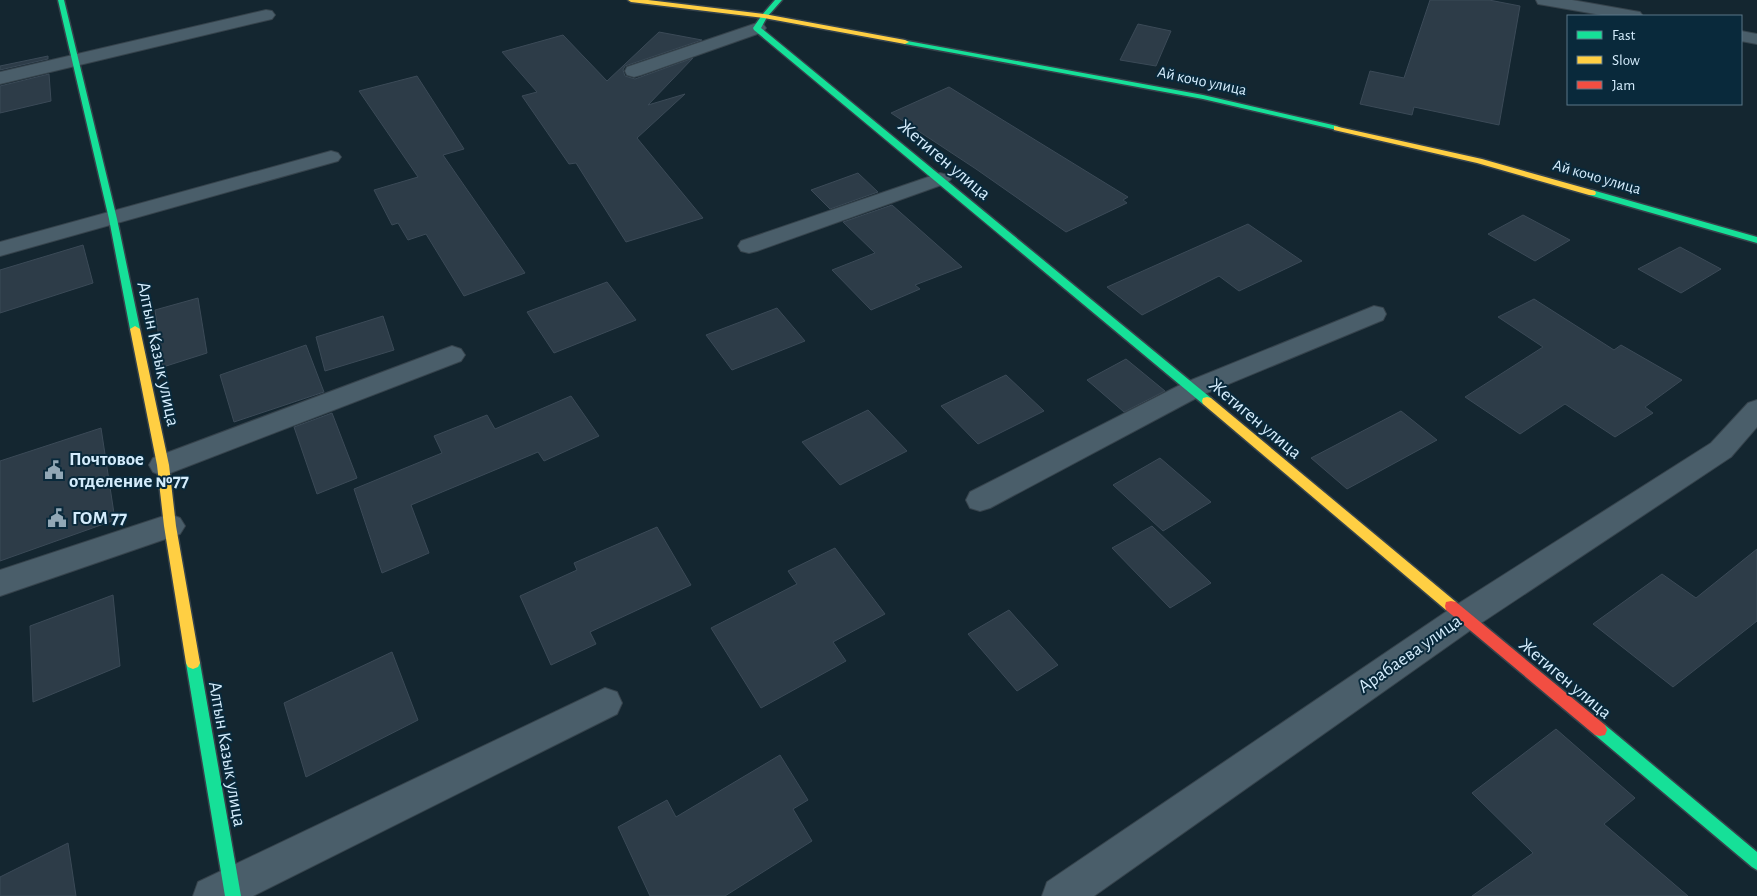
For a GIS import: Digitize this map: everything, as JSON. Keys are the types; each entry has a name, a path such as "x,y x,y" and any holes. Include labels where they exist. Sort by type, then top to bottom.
{"street":[{"name":"Алтын Казык улица","path":"61,0 113,220 163,465 170,526 226,893"},
{"name":"Ай кочо улица","path":"631,0 1203,97 1479,160 1757,240"},
{"path":"634,71 760,22 780,0"},
{"path":"1544,0 1628,15"},
{"path":"0,78 266,16"},
{"name":"Жетиген улица","path":"760,22 940,179 1757,862"},
{"path":"1742,36 1757,39"},
{"path":"0,249 113,220 331,157"},
{"path":"749,246 940,179"},
{"path":"980,500 1193,389 1374,314"},
{"path":"163,465 452,355"},
{"name":"Арабаева улица","path":"1061,896 1464,617 1721,450 1757,410"},
{"path":"0,583 170,526"},
{"path":"226,893 605,703"}],"building":[{"path":"1430,0 1489,0 1520,6 1499,125 1414,107 1412,115 1360,104 1370,71 1404,78"},
{"path":"1138,24 1171,31 1156,66 1120,60"},
{"path":"659,32 702,40 625,66 623,70 625,76 635,79 693,58 648,105 685,94 637,138 703,218 626,242 576,163 569,164 522,96 537,92 502,52 563,35 607,81"},
{"path":"48,56 48,59 0,70 0,66"},
{"path":"49,74 51,101 0,113 0,86"},
{"path":"417,76 464,149 443,155 525,273 464,296 426,234 408,240 398,223 392,225 374,190 418,177 359,91"},
{"path":"949,87 1128,197 1123,200 1127,203 1066,232 891,113"},
{"path":"858,173 878,192 830,209 811,190"},
{"path":"892,205 962,267 915,285 920,289 871,310 832,270 875,253 843,222"},
{"path":"1523,215 1570,240 1535,261 1488,234"},
{"path":"1248,224 1302,261 1239,291 1219,276 1142,315 1107,287"},
{"path":"83,245 93,283 0,313 0,270"},
{"path":"1680,247 1721,269 1681,293 1638,269"},
{"path":"607,282 636,320 554,353 527,312"},
{"path":"198,298 207,353 163,367 155,310"},
{"path":"1534,299 1614,350 1621,345 1682,380 1645,407 1653,413 1615,437 1565,404 1520,434 1465,397 1543,347 1498,317"},
{"path":"777,308 805,341 732,370 706,335"},
{"path":"383,316 394,350 325,371 316,337"},
{"path":"306,345 324,392 234,422 220,375"},
{"path":"1126,359 1165,391 1124,412 1087,380"},
{"path":"1006,375 1044,411 978,444 941,406"},
{"path":"571,396 599,436 544,461 538,452 411,505 429,553 382,573 354,489 442,453 434,436 487,415 495,429"},
{"path":"868,410 907,451 840,485 802,442"},
{"path":"1401,411 1437,440 1347,489 1311,458"},
{"path":"332,413 357,478 317,494 294,427"},
{"path":"101,428 115,520 0,561 0,461"},
{"path":"1160,458 1211,502 1163,531 1113,485"},
{"path":"1152,526 1211,583 1170,608 1112,548"},
{"path":"657,527 691,585 590,632 596,644 551,665 520,596 577,570 574,563"},
{"path":"835,548 885,614 833,642 846,661 761,708 711,628 797,584 788,571"},
{"path":"1757,549 1757,621 1673,687 1593,624 1662,574 1696,598"},
{"path":"113,595 120,666 33,702 30,626"},
{"path":"1009,610 1058,665 1017,691 968,634"},
{"path":"392,652 418,720 306,777 284,703"},
{"path":"1556,729 1635,798 1604,824 1688,896 1472,896 1533,853 1472,793"},
{"path":"780,755 808,800 793,809 812,841 725,896 650,896 618,827 667,800 676,817"},
{"path":"68,843 76,896 0,896 0,877"}],"traffic: fast":[{"path":"61,0 113,219 135,329"},
{"path":"779,0 764,16 757,28 1207,401"},
{"path":"905,42 1203,97 1337,128"},
{"path":"1592,193 1757,240"},
{"path":"193,663 233,896"},
{"path":"1600,730 1757,862"}],"traffic: slow":[{"path":"631,0 764,16 905,42"},
{"path":"1337,128 1479,161 1592,193"},
{"path":"135,329 163,465 170,526 193,663"},
{"path":"1207,401 1451,606"}],"traffic: jam":[{"path":"1451,606 1600,730"}],"place":[{"name":"Почтовое отделение №77","path":"54,470"},
{"name":"ГОМ 77","path":"57,518"}]}
